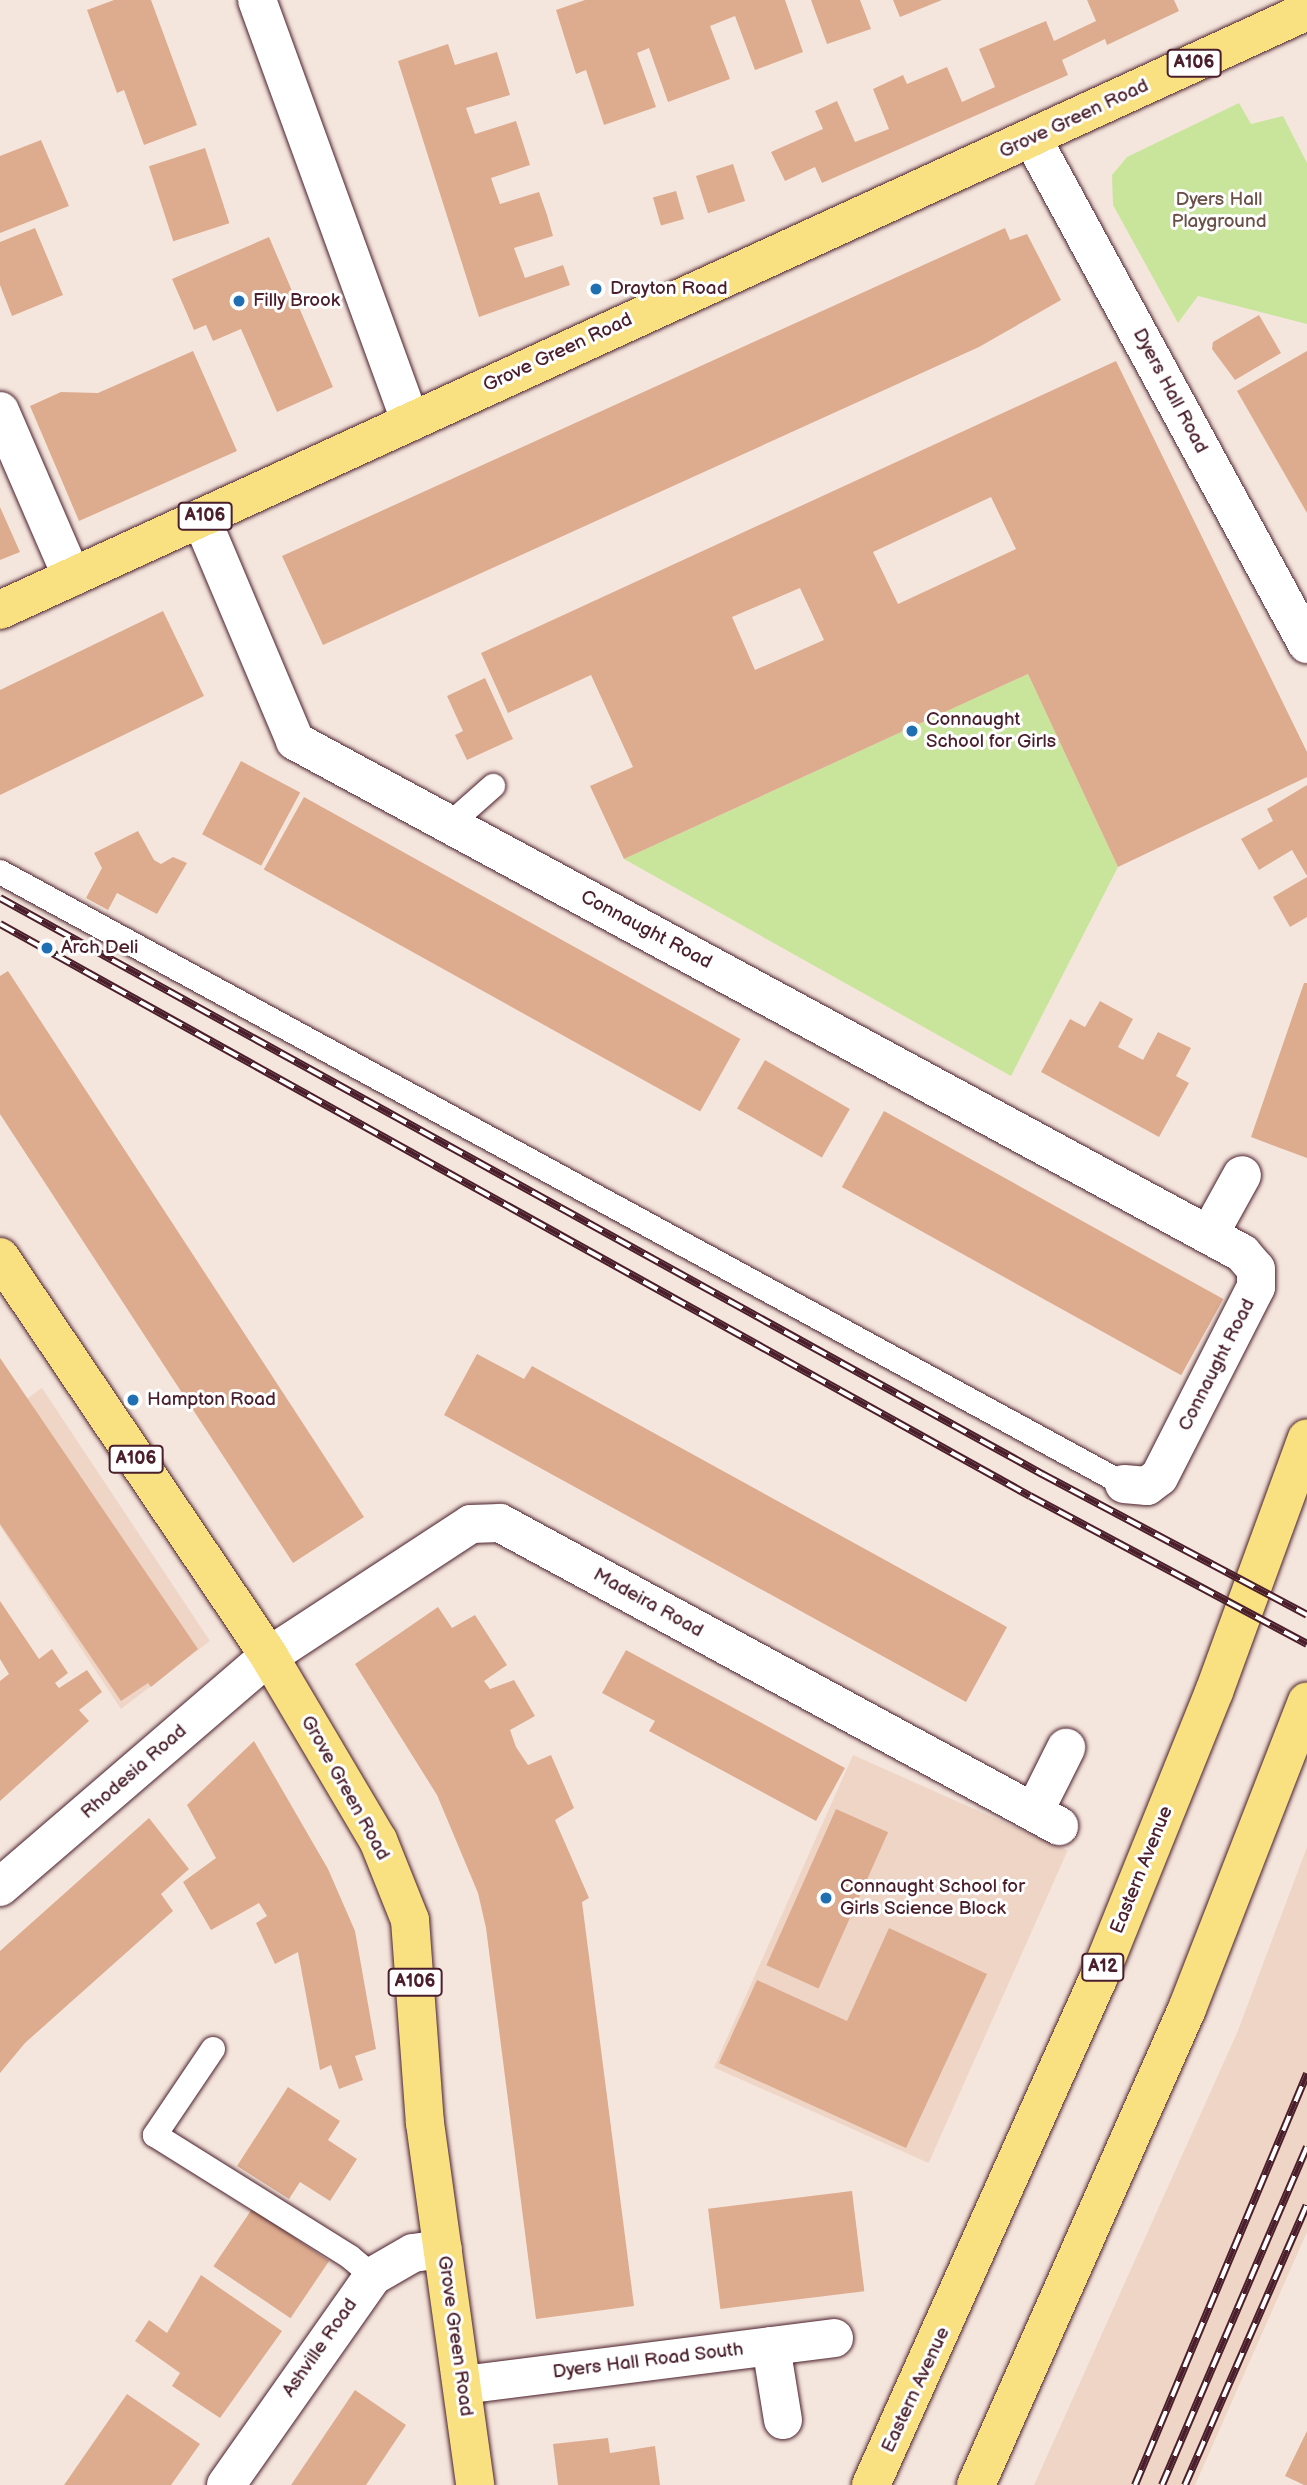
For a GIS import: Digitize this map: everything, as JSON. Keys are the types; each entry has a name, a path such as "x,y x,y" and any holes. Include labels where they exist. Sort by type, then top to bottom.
{"main road":[{"name":"Grove Green Road","path":"0,610 1307,11"},
{"name":"Grove Green Road","path":"1,1261 269,1656 378,1840 410,1920 425,2123 475,2485"},
{"name":"Eastern Avenue","path":"872,2485 1098,1979 1214,1692 1307,1438"},
{"path":"976,2485 1187,2009 1307,1702"}],"street":[{"path":"257,0 411,422"},
{"name":"Dyers Hall Road","path":"1032,138 1307,644"},
{"path":"0,411 72,577"},
{"name":"Connaught Road","path":"201,518 295,741 1210,1233 1242,1253 1256,1269 1256,1287 1159,1477 1147,1486 1124,1484"},
{"path":"1210,1233 1242,1175"},
{"name":"Madeira Road","path":"269,1656 471,1524 500,1523 1046,1819 1066,1748"},
{"name":"Rhodesia Road","path":"0,1887 269,1656"},
{"name":"Ashville Road","path":"226,2485 373,2276 413,2253 443,2249"},
{"name":"Dyers Hall Road South","path":"463,2385 834,2338"},
{"path":"771,2346 783,2420"}],"lane":[{"path":"449,825 493,786"},
{"path":"0,872 1124,1484"},
{"path":"213,2049 155,2135 373,2276"}],"shaded area":[{"path":"42,1388 210,1641 121,1709 0,1526 0,1418"},
{"path":"853,1755 1068,1851 929,2163 714,2067"},
{"path":"1307,1847 1307,2232 1195,2485 1034,2485 1237,2033"}],"green space":[{"name":"Dyers Hall Playground","path":"1239,103 1251,124 1283,116 1307,163 1307,324 1198,296 1178,323 1113,205 1112,175 1127,157"},
{"path":"1028,674 1118,867 1011,1076 624,859"}],"building":[{"path":"114,0 151,0 197,125 144,145 124,90 117,93 87,10"},
{"path":"585,0 785,0 803,52 755,70 735,16 710,26 730,79 668,102 649,48 637,53 656,107 604,125 586,70 576,74 556,10"},
{"path":"811,0 860,0 871,29 827,44"},
{"path":"893,0 942,0 900,17"},
{"path":"1087,0 1174,0 1179,11 1107,45 1105,39 1062,60 1068,75 822,183 815,167 785,181 771,152 823,129 815,111 837,101 855,142 889,129 873,89 903,75 907,84 947,67 962,102 995,87 979,49 1046,21 1054,41 1096,21"},
{"path":"448,44 455,65 497,52 510,95 466,108 475,134 516,121 530,165 491,178 500,204 539,192 553,236 514,248 525,278 563,265 570,285 479,317 398,61"},
{"path":"41,140 69,206 0,233 0,156"},
{"path":"205,148 229,223 173,241 149,166"},
{"path":"733,164 745,201 708,213 696,176"},
{"path":"676,191 684,219 661,225 653,198"},
{"path":"35,228 63,295 12,316 0,285 0,242"},
{"path":"1005,228 1010,240 1027,234 1061,300 979,347 323,645 282,556"},
{"name":"Filly Brook","path":"269,237 333,387 277,412 241,329 213,341 206,325 194,330 172,279"},
{"path":"1259,315 1281,353 1235,380 1212,349 1213,342"},
{"path":"193,351 237,451 79,521 30,406 61,392 98,393"},
{"path":"1307,351 1307,513 1237,391"},
{"name":"Connaught School for Girls","path":"1116,361 1307,752 1307,777 1118,867 1028,674 624,859 590,786 633,767 591,675 508,713 481,653","holes":["991,497 1016,549 898,604 873,552","800,588 824,640 755,670 732,617"]},
{"path":"0,507 20,552 0,560"},
{"path":"163,611 204,696 0,795 0,690"},
{"path":"485,678 513,739 467,760 455,735 463,731 447,696"},
{"path":"241,761 300,792 261,866 202,834"},
{"path":"1307,785 1307,876 1292,850 1259,870 1241,839 1273,821 1267,809"},
{"path":"304,797 740,1039 700,1112 264,870"},
{"path":"138,831 154,860 161,864 173,857 187,863 157,914 117,893 108,910 86,898 102,868 94,853"},
{"path":"1307,877 1307,917 1290,927 1273,897"},
{"path":"8,971 364,1517 293,1563 0,1114 0,976"},
{"path":"1304,983 1307,983 1307,1158 1251,1137"},
{"path":"1100,1001 1133,1019 1118,1047 1143,1060 1158,1032 1191,1048 1176,1076 1189,1083 1159,1137 1041,1072 1070,1019 1085,1027"},
{"path":"765,1060 850,1109 822,1157 737,1108"},
{"path":"884,1111 1223,1299 1181,1375 842,1187"},
{"path":"477,1354 524,1379 532,1366 1007,1627 966,1702 444,1415"},
{"path":"0,1358 198,1649 151,1687 148,1683 121,1701 0,1524"},
{"path":"0,1601 39,1659 52,1649 68,1673 55,1683 59,1688 87,1670 102,1692 79,1710 89,1721 0,1801 0,1681 9,1674 0,1659"},
{"path":"438,1607 452,1628 475,1615 507,1665 484,1681 490,1689 514,1680 535,1716 510,1730 516,1747 528,1765 551,1755 574,1808 555,1820 589,1898 582,1902 634,2306 536,2319 486,1928 478,1893 437,1795 355,1664"},
{"path":"626,1650 845,1768 816,1821 649,1731 655,1721 602,1693"},
{"path":"254,1741 328,1869 355,1931 376,2049 355,2056 363,2080 339,2089 331,2065 320,2070 298,1952 275,1964 256,1923 267,1916 259,1903 211,1930 183,1882 216,1858 187,1805"},
{"name":"Connaught School for Girls Science Block","path":"836,1809 888,1832 819,1988 766,1965"},
{"path":"149,1818 189,1869 161,1894 173,1911 25,2043 0,2073 0,1951"},
{"path":"889,1928 987,1974 906,2148 719,2063 757,1980 847,2021"},
{"path":"288,2087 340,2121 328,2140 357,2159 330,2201 300,2182 289,2199 237,2166"},
{"path":"852,2191 864,2291 720,2309 708,2209"},
{"path":"252,2209 329,2261 291,2318 213,2266"},
{"path":"201,2275 282,2331 220,2418 172,2386 180,2373 135,2341 149,2320 167,2333"},
{"path":"355,2390 406,2425 366,2485 291,2485"},
{"path":"127,2394 200,2444 171,2485 64,2485"},
{"path":"1307,2431 1307,2485 1304,2485 1285,2476"},
{"path":"608,2438 610,2453 655,2446 660,2485 558,2485 553,2444"}],"railway":[{"path":"0,898 1042,1474 1307,1615"},
{"path":"0,924 1030,1496 1307,1644"},
{"path":"1135,2485 1307,2074"},
{"path":"1162,2485 1307,2147"},
{"path":"1185,2485 1307,2205"}],"place":[{"name":"Drayton Road","path":"596,289"},
{"name":"Filly Brook","path":"239,301"},
{"name":"Connaught School for Girls","path":"912,731"},
{"name":"Arch Deli","path":"47,948"},
{"name":"Hampton Road","path":"133,1400"},
{"name":"Connaught School for Girls Science Block","path":"826,1898"}]}
